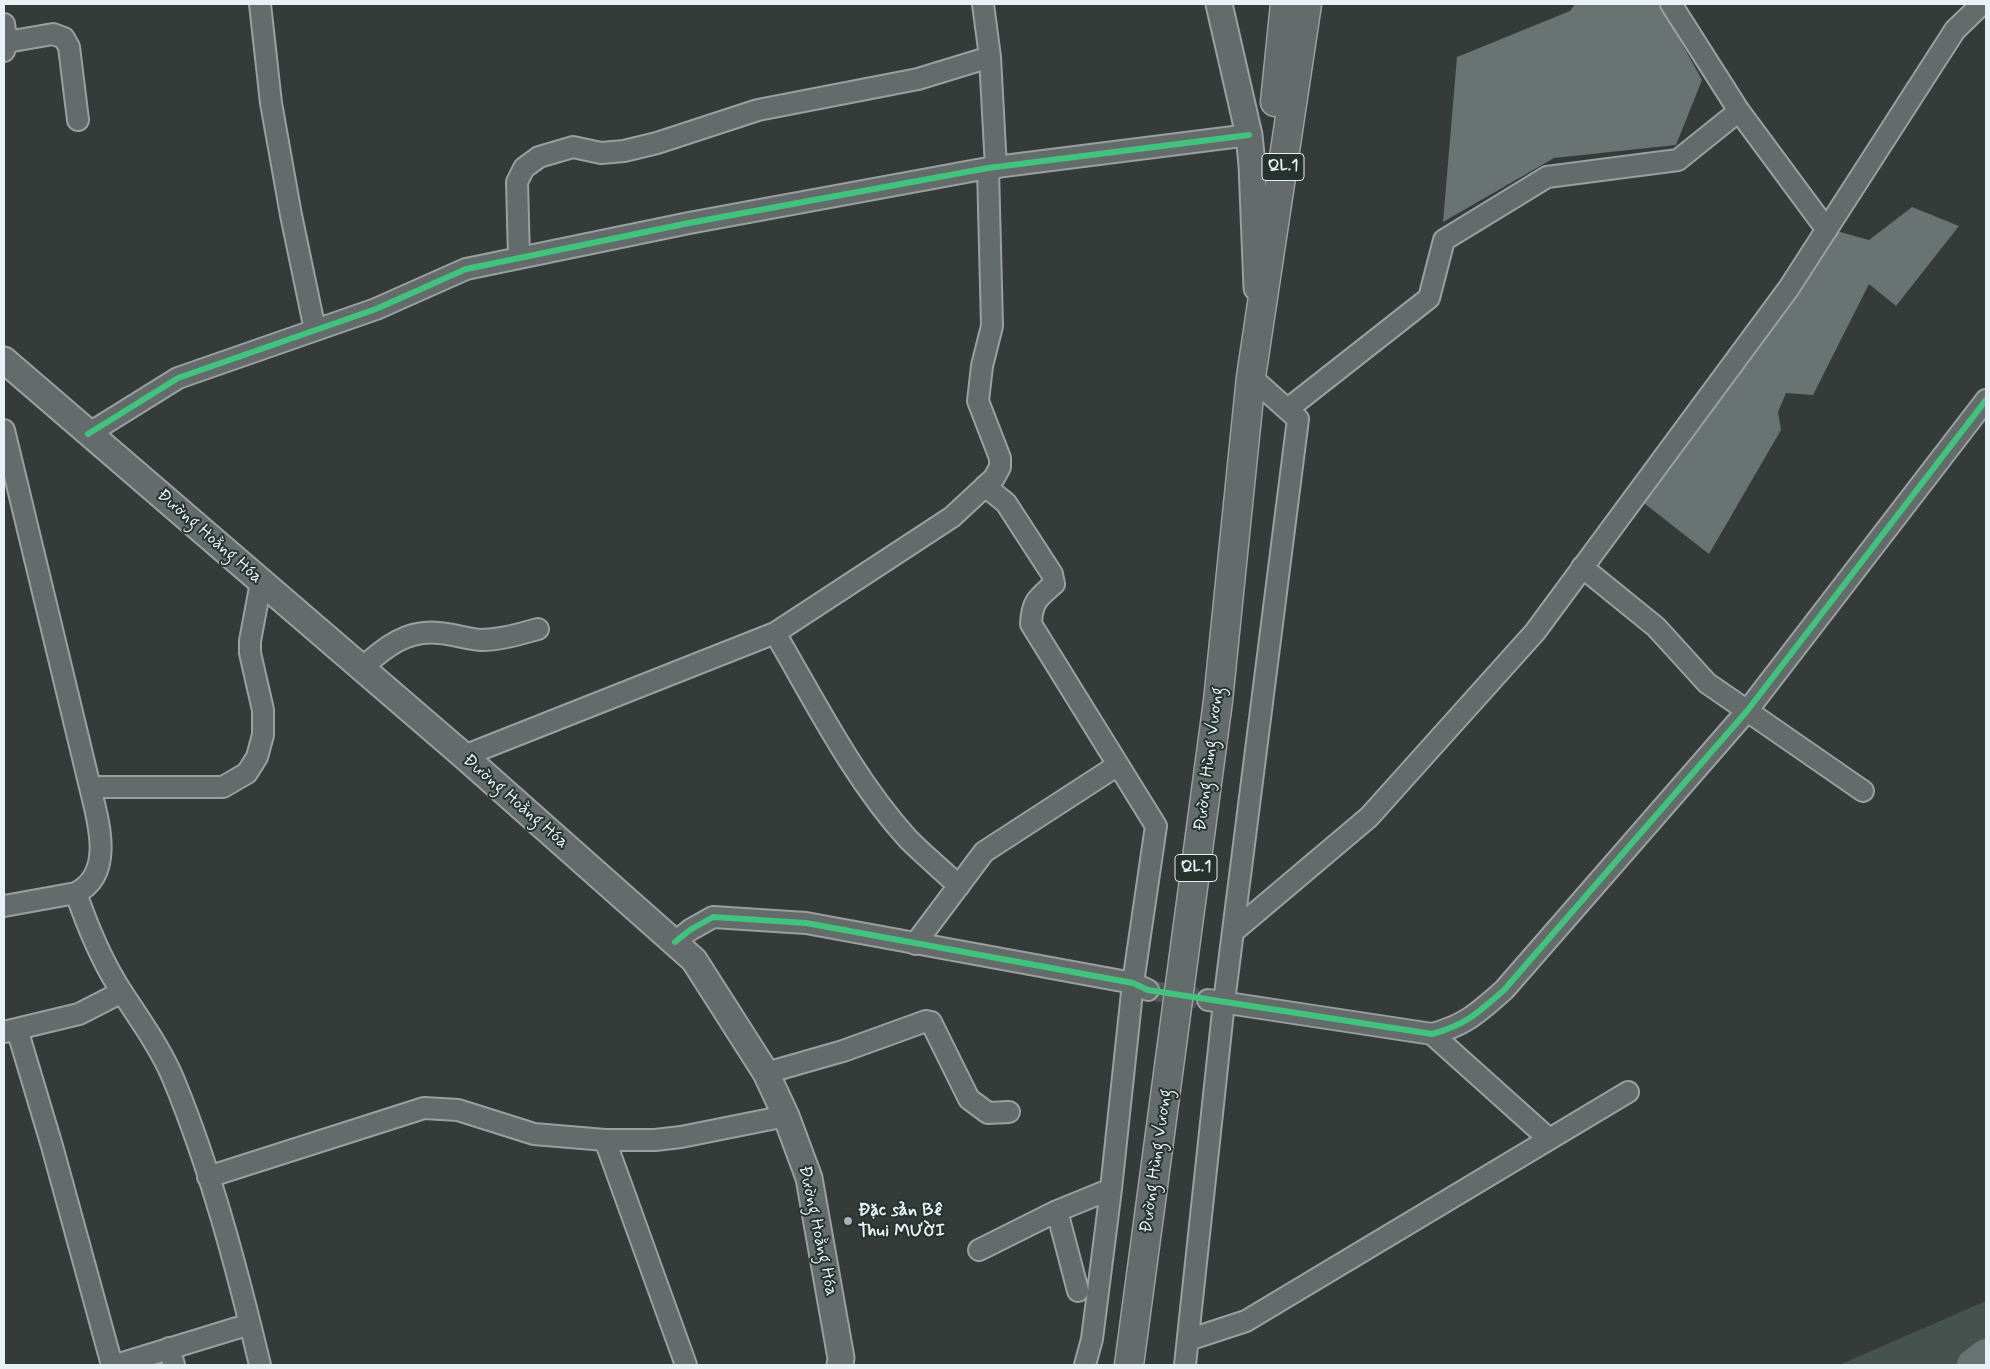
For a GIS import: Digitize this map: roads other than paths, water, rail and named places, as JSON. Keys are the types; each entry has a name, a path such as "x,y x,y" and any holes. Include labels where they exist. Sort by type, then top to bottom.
{"highway":[{"name":"Đường Hùng Vương","path":"1259,330 1266,185 1285,4"},
{"name":"Đường Hùng Vương","path":"1129,1365 1218,701 1252,377 1307,4"}],"main road":[{"path":"1219,4 1249,135 1259,330"},
{"name":"Đường Hoằng Hóa","path":"5,365 464,756 694,960 766,1073 786,1116 810,1178 841,1358 840,1365"}],"street":[{"path":"260,4 271,103 291,215 315,330"},
{"path":"464,756 775,632 952,517 994,478 1001,463 978,401 982,366 992,326 990,57 983,4"},
{"path":"1671,4 1739,111 1827,230"},
{"path":"1234,931 1369,817 1535,632 1789,288 1956,30 1982,4"},
{"path":"5,39 53,34 64,38 69,47 78,120"},
{"path":"519,258 517,182 524,168 539,157 573,147 601,153 624,151 657,143 758,110 918,79 990,57"},
{"path":"1289,408 1429,298 1444,240 1547,177 1678,160 1739,111"},
{"path":"88,434 178,378 376,308 466,269 689,223 992,168 1249,135"},
{"path":"1185,1365 1216,1001 1234,931 1298,419 1289,408 1252,377"},
{"path":"1216,1001 1432,1034 1472,1018 1504,990 1747,711 1986,400"},
{"path":"4,430 90,787 100,831 101,850 97,872 83,890 76,893 4,906"},
{"path":"984,486 1006,503 1052,574 1054,584 1037,598 1031,609 1030,624 1156,826 1140,987 1092,1339 1085,1365"},
{"path":"1582,568 1656,627 1707,683 1863,791"},
{"path":"90,787 223,787 247,773 257,757 263,735 263,710 250,653 250,641 261,582"},
{"path":"362,668 389,645 413,635 437,632 481,640 505,638 538,629"},
{"path":"775,632 852,766 909,839 959,886"},
{"path":"915,944 984,852 1118,765"},
{"path":"76,893 92,937 122,992 151,1035 172,1076 208,1177 260,1365"},
{"path":"674,942 713,917 806,923 1140,987"},
{"path":"112,1365 55,1154 10,1031 79,1014 122,992"},
{"path":"766,1073 843,1051 926,1021 931,1022 969,1099 988,1113 1009,1112"},
{"path":"1432,1034 1549,1139"},
{"path":"1188,1340 1246,1321 1628,1092"},
{"path":"208,1177 424,1108 458,1110 534,1134 605,1140 655,1140 681,1137 786,1116"},
{"path":"605,1140 686,1365"},
{"path":"979,1250 1057,1211 1112,1188"},
{"path":"1057,1211 1078,1290"},
{"path":"116,1365 172,1357 250,1324"}],"waterway":[{"path":"1973,1365 1986,1355"}],"tunnel":[{"path":"1148,990 1208,1000"}],"place":[{"name":"Đặc sản Bê Thui MƯỜI","path":"848,1221"}]}
